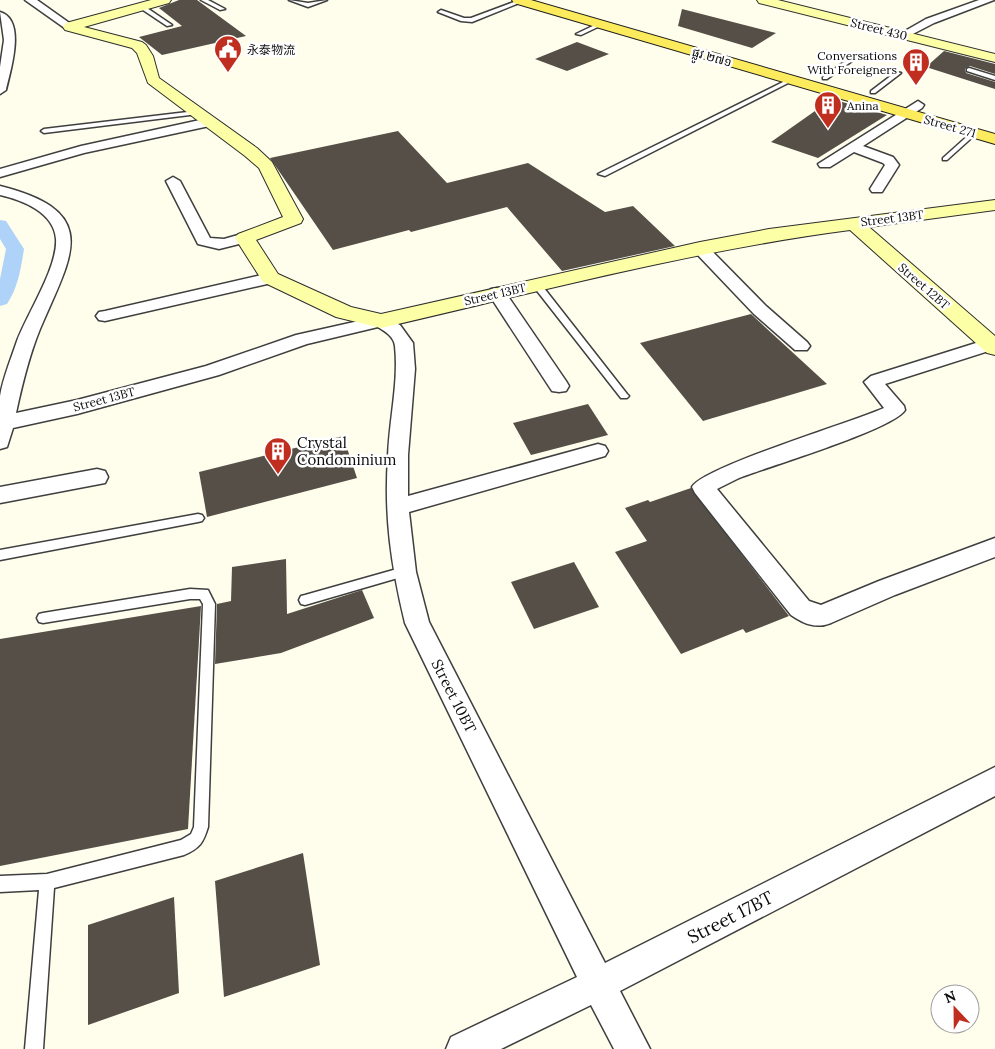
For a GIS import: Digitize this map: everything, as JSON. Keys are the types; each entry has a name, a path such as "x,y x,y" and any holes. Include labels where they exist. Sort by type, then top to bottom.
{"main road":[{"name":"ផ្លូវ ២៧១","path":"520,0 791,80 912,109"},
{"name":"ផ្លូវ ២៧១","path":"550,0 873,92 912,109"},
{"name":"Street 271","path":"912,109 995,127"},
{"name":"Street 271","path":"912,109 995,139"}],"street":[{"path":"32,0 70,26 124,41 143,49 147,56 146,65 153,80 251,152 266,166 294,219 230,243 216,244 204,241 173,181"},
{"path":"70,26 165,0"},
{"path":"904,36 930,21 989,0"},
{"name":"Street 430","path":"773,1 995,58"},
{"path":"0,15 11,37 0,90"},
{"path":"825,164 912,109"},
{"path":"0,173 203,117"},
{"path":"853,147 888,160 892,164 877,189"},
{"path":"0,190 14,194 46,209 58,223 64,238 61,262 26,340 2,433"},
{"name":"Street 13BT","path":"2,433 77,407 202,373 302,339 497,293 700,248 853,223 995,205"},
{"name":"Street 12BT","path":"853,223 993,345"},
{"path":"245,238 270,278 344,312 381,321"},
{"path":"700,248 760,310 801,346"},
{"path":"105,316 270,278"},
{"path":"497,293 559,386"},
{"name":"Street 10BT","path":"381,321 394,329 404,343 406,369 398,455 397,507 404,572 417,623 598,984 633,1049"},
{"path":"993,345 878,380 874,382 876,389 894,405 895,410 893,412 869,423 731,472 703,487 800,608 809,614 822,616 887,588 995,547"},
{"path":"397,507 598,451"},
{"path":"0,495 97,476"},
{"name":"Street 17BT","path":"463,1049 598,984 995,781"}],"lane":[{"path":"204,0 222,9"},
{"path":"292,0 308,5 324,0"},
{"path":"441,12 463,20 472,20 520,0"},
{"path":"142,7 169,25"},
{"path":"579,34 601,24"},
{"path":"825,78 849,61"},
{"path":"969,70 995,78"},
{"path":"873,92 898,73"},
{"path":"602,174 791,80"},
{"path":"44,131 203,117"},
{"path":"945,159 974,133"},
{"path":"537,285 624,396"},
{"path":"0,556 198,518"},
{"path":"305,600 404,572"},
{"path":"0,884 47,882 184,847 196,839 201,827 209,604 204,594 190,594 43,618"},
{"path":"34,1049 47,882"}],"building":[{"path":"179,0 197,0 246,36 162,55 139,37 182,26 159,8"},
{"path":"682,9 776,33 752,48 678,26"},
{"path":"577,42 609,54 567,71 535,59"},
{"path":"944,51 995,64 995,74 970,66 965,69 966,73 995,82 995,89 926,67"},
{"name":"Anina","path":"832,99 887,115 818,158 771,142"},
{"path":"398,131 447,183 528,163 605,212 633,206 675,246 562,271 507,207 333,250 270,158"},
{"path":"751,314 827,384 703,421 640,343"},
{"path":"588,404 608,435 531,455 513,423"},
{"name":"Crystal Condominium","path":"343,436 357,478 207,517 199,472"},
{"path":"691,488 789,616 746,633 743,629 681,654 615,552 647,541 625,508 648,500 650,502"},
{"path":"286,559 287,614 362,590 374,618 281,653 215,664 217,604 231,601 232,567"},
{"path":"574,562 599,607 534,629 511,582"},
{"path":"201,606 188,829 0,866 0,639"},
{"path":"303,853 320,965 224,997 215,881"},
{"path":"174,897 179,993 88,1025 88,925"}],"waterway":[{"path":"0,225 15,249 10,277 0,300"}],"place":[{"name":"永泰物流","path":"228,73"},
{"name":"Conversations With Foreigners","path":"916,86"},
{"name":"Anina","path":"828,129"},
{"name":"Crystal Condominium","path":"278,475"}]}
